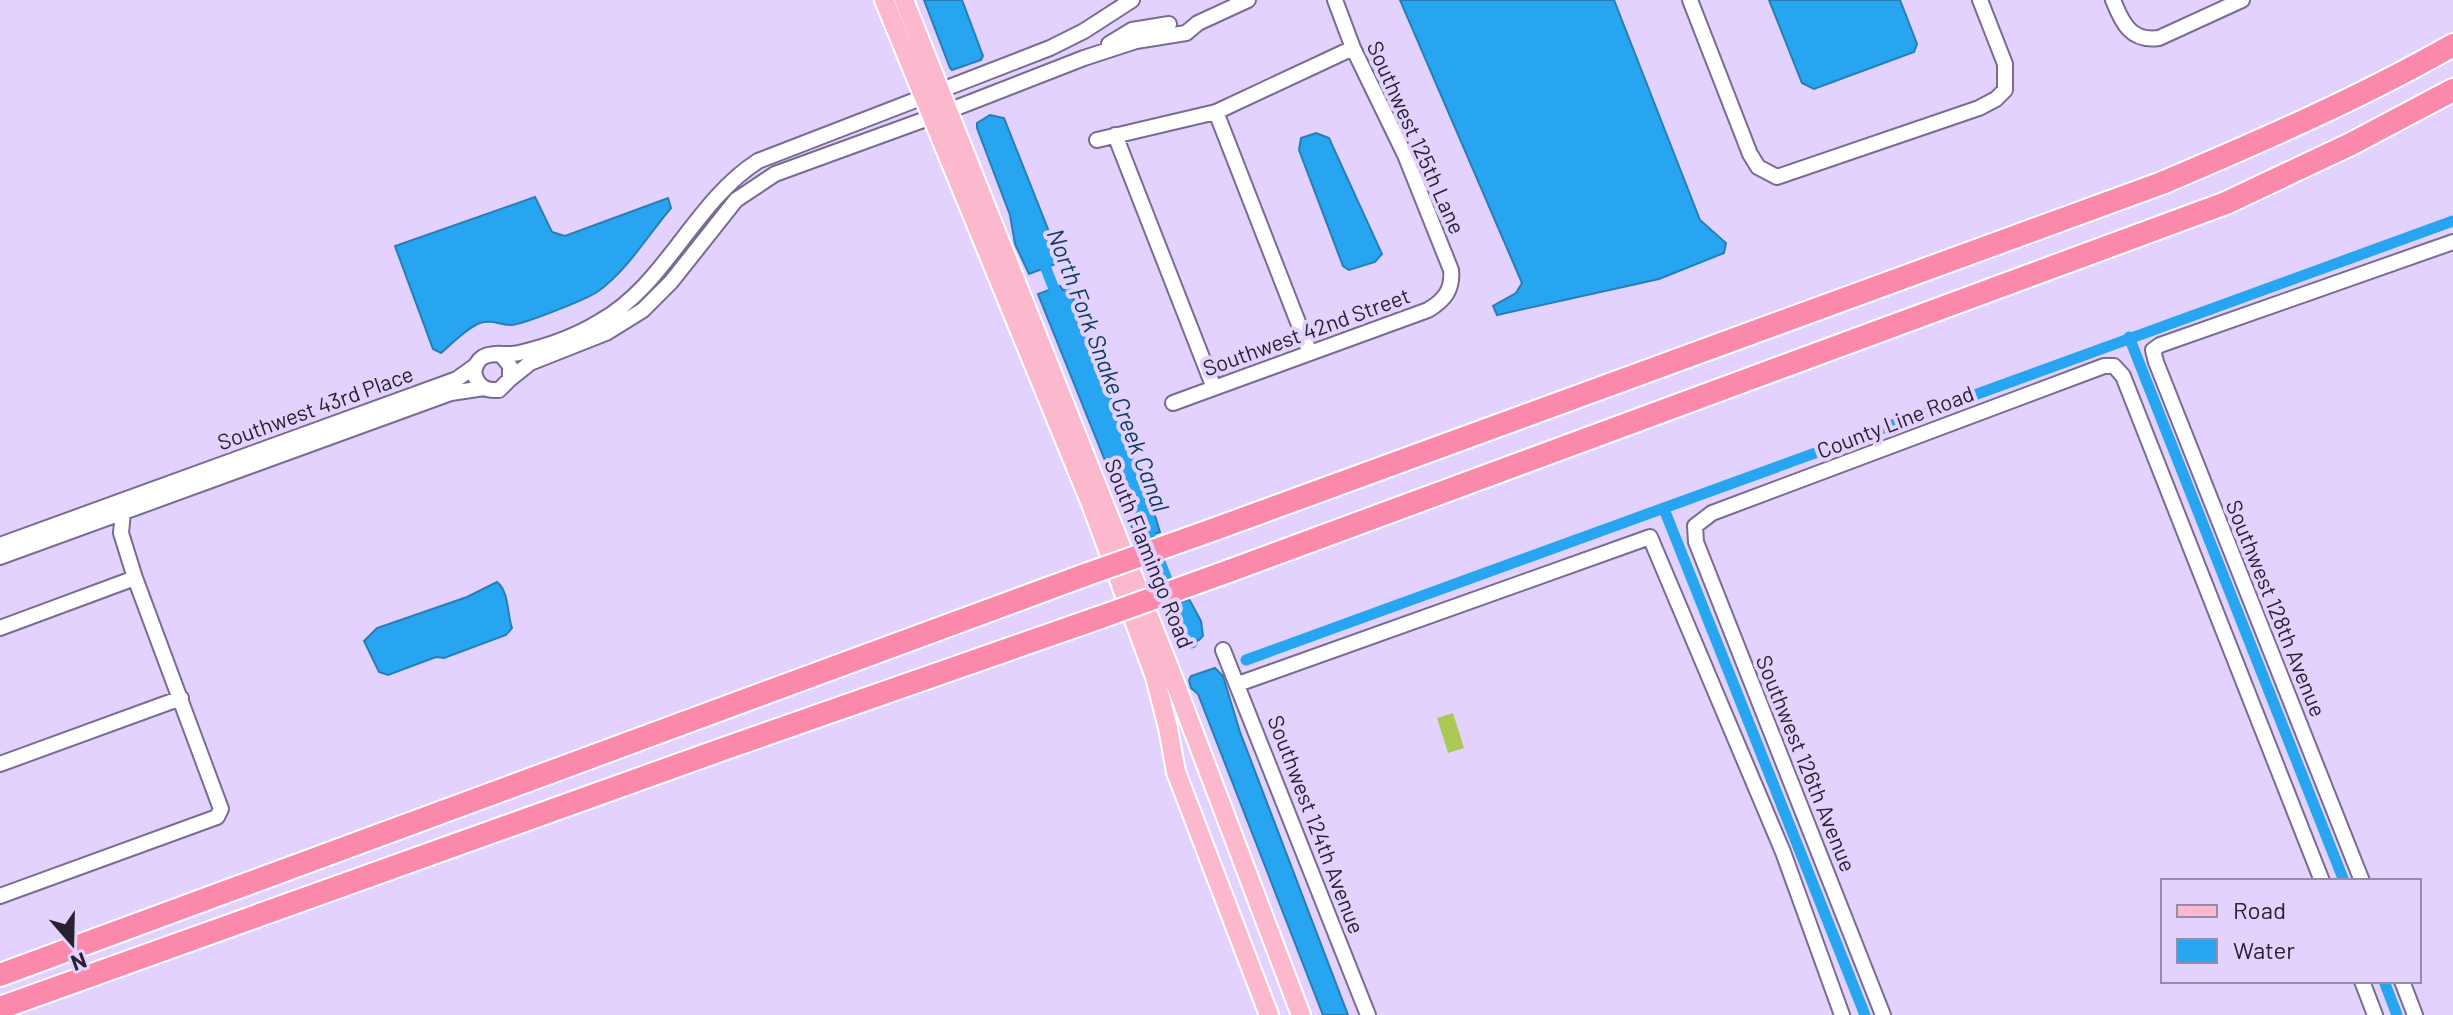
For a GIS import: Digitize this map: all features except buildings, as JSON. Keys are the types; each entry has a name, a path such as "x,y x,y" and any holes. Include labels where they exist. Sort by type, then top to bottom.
{"highway":[{"path":"0,975 2162,183 2290,128 2453,45"},
{"path":"0,1008 1229,571 2226,203 2351,144 2453,90"}],"main road":[{"path":"884,0 932,94"},
{"path":"904,0 940,115"},
{"name":"South Flamingo Road","path":"940,115 1155,677 1176,772 1269,1015"},
{"name":"South Flamingo Road","path":"940,115 1164,653 1301,1015"}],"street":[{"path":"1132,0 1084,31 1050,48 777,153 742,172 703,210 644,285 621,307 600,322 525,352 486,355 475,366 475,378 484,388 499,390 540,358 618,327 658,297 727,209 758,183 796,165 940,115 1084,58 1136,41 1186,33 1198,23 1248,0"},
{"name":"Southwest 125th Lane","path":"1335,0 1353,48 1405,155 1451,270 1452,282 1448,293"},
{"path":"1690,0 1750,154 1758,167 1777,177 1979,108 1996,99 2005,90 2005,64 1980,0"},
{"path":"2113,0 2128,31 2138,38 2159,38 2242,0"},
{"path":"1084,58 1132,30 1188,20 1198,23"},
{"path":"1097,140 1216,112 1353,48"},
{"path":"1216,112 1310,353"},
{"path":"1115,135 1214,388"},
{"name":"Southwest 128th Avenue","path":"2361,879 2153,350 2453,242"},
{"path":"644,285 658,297"},
{"name":"Southwest 42nd Street","path":"1173,403 1428,310 1440,303 1448,293"},
{"path":"502,356 510,366 510,379"},
{"name":"Southwest 43rd Place","path":"0,545 457,379 475,366"},
{"name":"County Line Road","path":"1695,526 1712,513 2104,366 2114,366 2123,376 2321,879"},
{"name":"Southwest 43rd Place","path":"0,557 451,393 484,388"},
{"path":"1,894 217,817 221,809 135,578 121,533 123,512"},
{"name":"Southwest 126th Avenue","path":"1695,526 1696,542 1883,1015"},
{"path":"1238,684 1650,537 1783,852 1842,1015"},
{"path":"0,628 135,578"},
{"name":"Southwest 124th Avenue","path":"1223,650 1368,1015"},
{"path":"0,764 181,698"},
{"path":"2363,983 2375,1015"},
{"path":"2403,983 2415,1015"}],"green space":[{"path":"1453,713 1464,748 1448,753 1437,718"}],"water":[{"path":"924,0 962,0 983,56 981,60 952,70 950,68"},
{"path":"1400,0 1614,0 1700,220 1726,243 1724,253 1659,279 1497,315 1493,306 1516,293 1522,283"},
{"path":"1769,0 1900,0 1917,44 1914,52 1814,89 1802,83"},
{"path":"990,115 1004,118 1061,262 1029,274 1015,244 1010,215 977,128 977,123"},
{"path":"1316,133 1329,138 1382,254 1375,262 1349,270 1343,266 1299,150 1301,138"},
{"path":"535,197 552,232 565,236 668,198 671,208 628,263 597,292 517,324 480,323 464,332 441,353 433,349 395,246"},
{"path":"1060,286 1063,290 1069,287 1160,532 1137,540 1038,294"},
{"path":"497,582 506,597 512,628 506,635 388,675 379,672 364,641 377,628 467,597"},
{"path":"1189,599 1201,621 1203,636 1179,646 1162,609"},
{"path":"1215,668 1223,676 1240,732 1348,1015 1323,1015 1198,694 1191,688 1191,676"}],"waterway":[{"path":"1246,660 2453,221"},
{"name":"North Fork Snake Creek Canal","path":"1041,256 1058,299"},
{"path":"2129,337 2343,879"},
{"path":"1664,509 1865,1015"},
{"name":"North Fork Snake Creek Canal","path":"1145,524 1192,643"},
{"path":"2385,983 2397,1015"}]}
